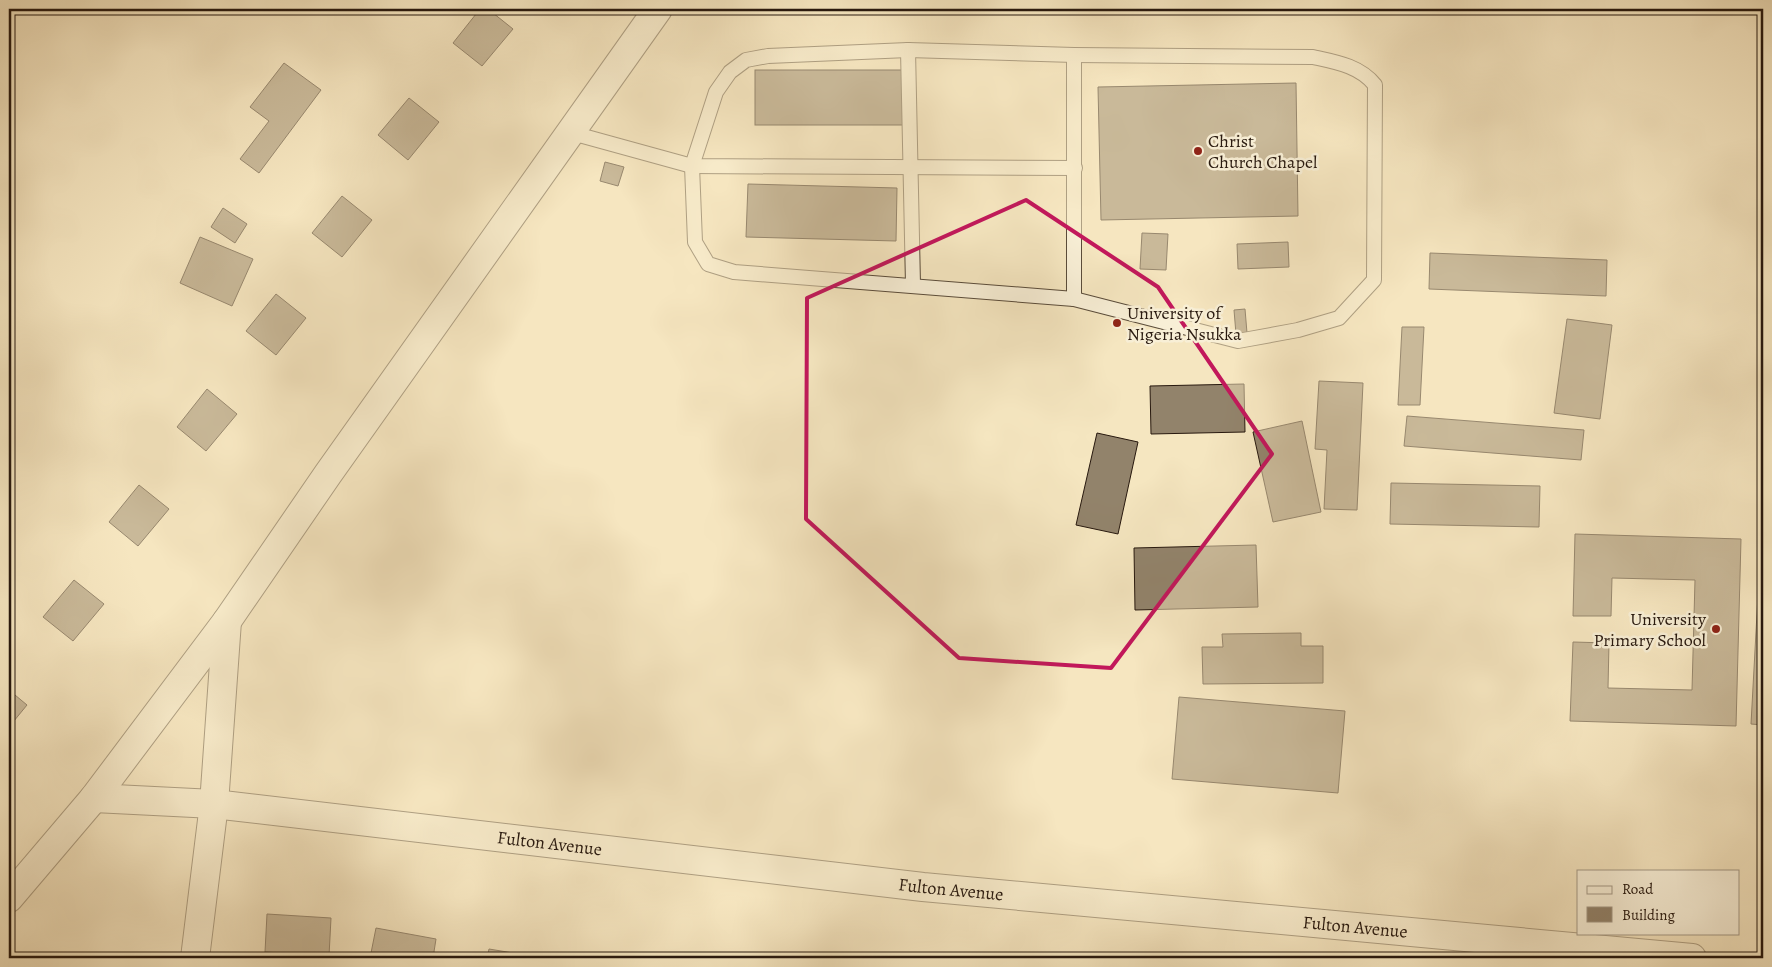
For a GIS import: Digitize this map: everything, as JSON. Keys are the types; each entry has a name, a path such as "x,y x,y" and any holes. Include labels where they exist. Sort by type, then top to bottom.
{"street":[{"path":"9,898 94,798 227,621 328,474 658,9"},
{"path":"195,958 214,804 227,621"},
{"name":"Fulton Avenue","path":"94,798 214,804 923,887 1692,958"}],"lane":[{"path":"908,50 909,168 913,285"},
{"path":"908,50 1074,55 1313,57 1340,63 1366,73 1375,85 1374,280 1339,318 1298,330 1238,341 1074,300 913,285 734,272 708,264 695,242 692,166 716,92 730,72 746,60 768,56 908,50"},
{"path":"1074,55 1074,300"},
{"path":"572,132 692,166 1075,168"}],"highlighted area":[{"path":"1026,200 1158,287 1272,454 1111,668 959,658 806,519 807,298"}],"building":[{"path":"480,9 488,9 513,29 482,66 453,43"},
{"path":"284,63 321,90 259,173 240,159 269,121 250,107"},
{"path":"755,70 903,70 903,125 755,125"},
{"name":"Christ Church Chapel","path":"1296,83 1298,216 1101,220 1098,87"},
{"path":"409,98 439,122 408,160 378,135"},
{"path":"605,162 624,167 618,186 600,181"},
{"path":"748,184 897,188 896,241 746,237"},
{"path":"342,196 372,220 342,257 312,233"},
{"path":"223,208 247,224 235,243 211,227"},
{"path":"1142,233 1168,234 1166,270 1140,269"},
{"path":"200,237 253,259 232,306 180,283"},
{"path":"1288,242 1289,267 1238,269 1237,244"},
{"path":"1430,253 1607,260 1606,296 1429,289"},
{"path":"276,294 306,318 276,355 246,331"},
{"path":"1245,309 1247,333 1236,334 1234,310"},
{"path":"1567,319 1612,325 1600,419 1554,413"},
{"path":"1402,327 1424,327 1420,405 1398,405"},
{"path":"1319,381 1363,383 1357,510 1324,509 1327,450 1315,449"},
{"path":"1244,384 1245,432 1151,434 1150,386"},
{"path":"207,389 237,414 206,451 177,427"},
{"path":"1407,416 1584,430 1581,460 1404,446"},
{"path":"1302,421 1321,512 1273,522 1253,432"},
{"path":"1097,433 1138,442 1118,534 1076,525"},
{"path":"1391,483 1540,486 1539,527 1390,524"},
{"path":"139,485 169,509 138,546 109,522"},
{"name":"University Primary School","path":"1575,534 1741,539 1736,726 1570,721 1573,642 1609,643 1608,688 1692,690 1695,580 1612,578 1611,616 1573,616"},
{"path":"1256,545 1258,607 1135,610 1134,548"},
{"path":"1760,558 1763,558 1763,725 1751,724"},
{"path":"74,580 104,604 73,641 43,617"},
{"path":"1301,633 1301,646 1323,646 1323,683 1203,684 1202,647 1223,647 1222,634"},
{"path":"9,690 27,705 9,727"},
{"path":"1179,697 1345,711 1338,793 1172,779"},
{"path":"267,914 331,918 329,956 265,952"},
{"path":"376,928 436,939 433,958 370,958"},
{"path":"489,949 543,958 487,958"}],"place":[{"name":"Christ Church Chapel","path":"1198,151"},
{"name":"University of Nigeria Nsukka","path":"1117,323"},
{"name":"University Primary School","path":"1716,629"}]}
